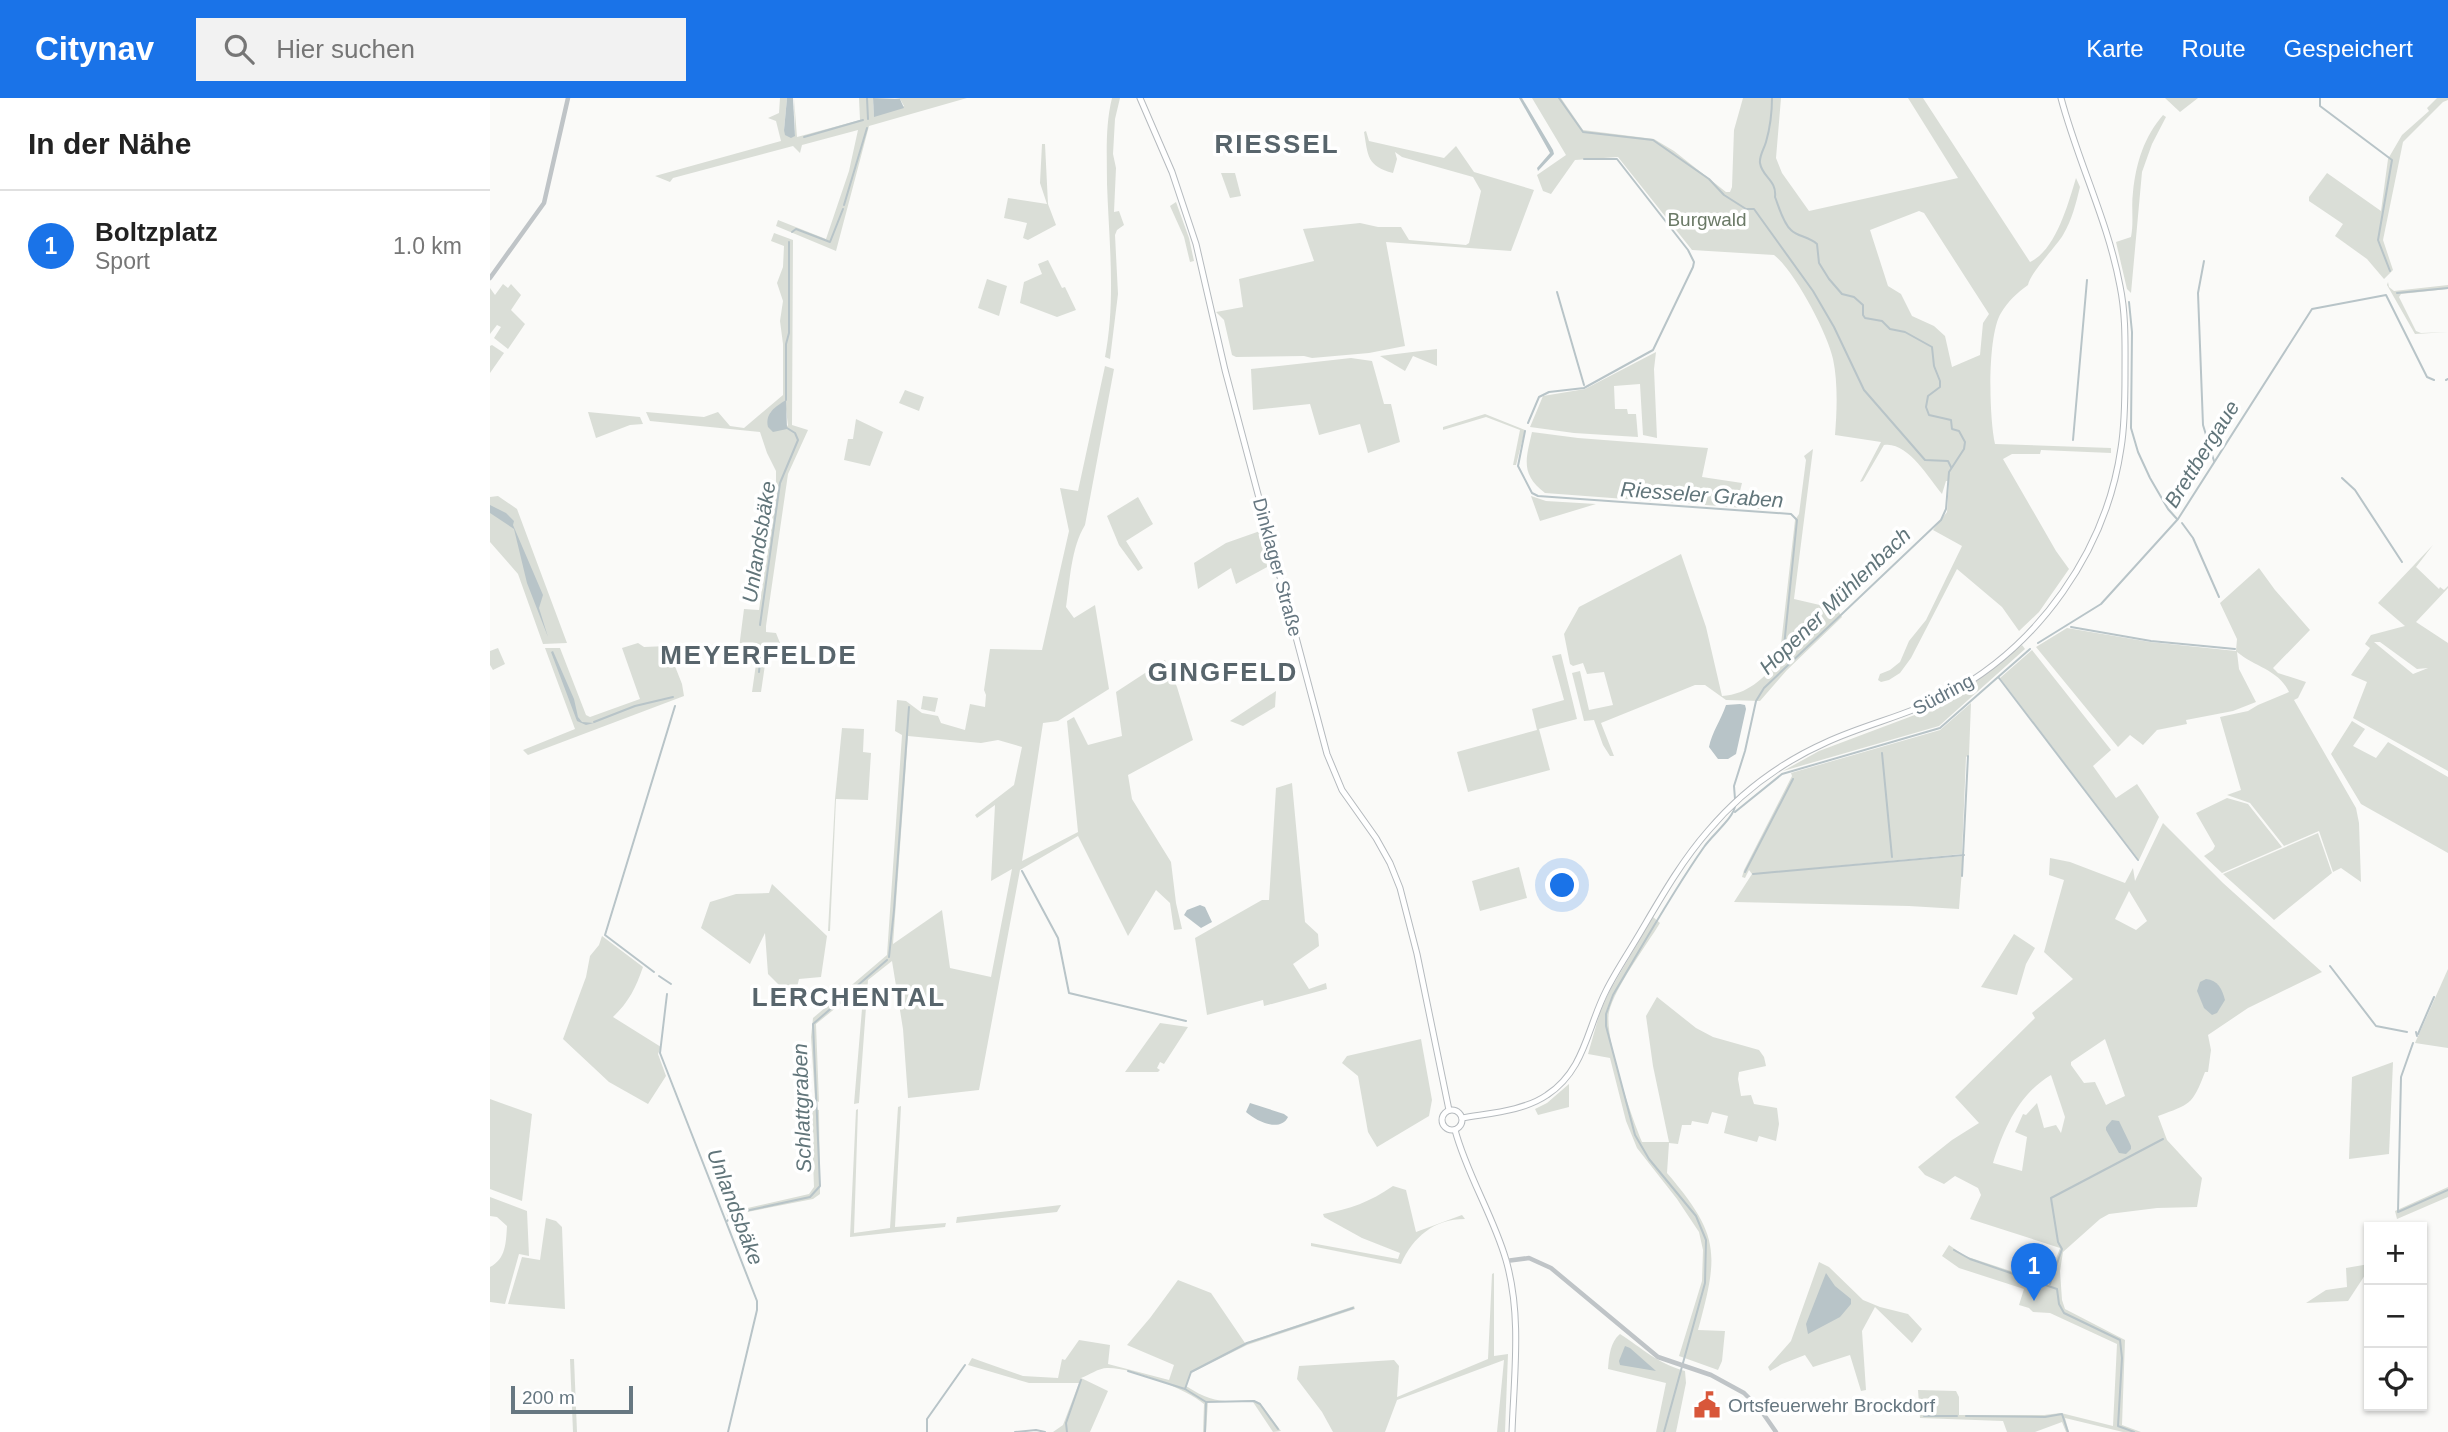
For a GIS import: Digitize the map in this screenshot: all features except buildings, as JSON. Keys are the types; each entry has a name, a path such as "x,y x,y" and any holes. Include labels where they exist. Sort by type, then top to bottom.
{"main road":[{"name":"Dinklager Straße","path":"1140,98 1188,216 1235,408 1327,754 1342,790 1390,863 1407,908 1449,1110"},
{"name":"Südring","path":"1462,1118 1534,1102 1563,1082 1584,1050 1607,988 1652,913 1699,841 1740,798 1760,781 1804,754 1828,742 1923,706 1989,668 2041,620 2074,574 2101,522 2112,488 2123,429 2124,314 2110,247 2062,98"},
{"path":"1449,1110 1457,1111 1462,1118 1462,1124 1455,1130 1448,1129 1443,1124 1444,1114 1449,1110"},
{"path":"1455,1130 1462,1156 1496,1231 1512,1291 1515,1326 1512,1432"}],"street":[{"path":"490,278 544,203 568,98"},
{"path":"1506,1261 1529,1258 1551,1268 1649,1351 1725,1381 1744,1393 1760,1409 1776,1432"}],"green space":[{"path":"780,98 787,98 784,130 795,136 794,98 797,137 860,120 859,98 873,98 874,116 904,106 900,99 895,98 967,98 869,126 836,251 776,226 778,220 826,239 849,171 858,130 802,145 800,153 793,146 673,178 670,182 655,176 781,141 776,121 768,118 779,113"},
{"path":"1112,98 1120,98 1115,119 1113,154 1116,168 1114,212 1119,211 1124,225 1115,235 1118,294 1110,359 1105,357 1111,293 1107,151"},
{"name":"Burgwald","path":"1532,98 1561,98 1583,130 1654,139 1674,151 1726,192 1730,192 1734,130 1743,98 1781,98 1776,158 1782,173 1809,211 1958,178 1908,98 1923,98 2030,262 2039,256 2054,237 2076,178 2080,187 2066,229 2028,285 2001,313 1996,324 1991,357 1991,415 1995,444 2111,448 2111,453 2041,450 2040,454 2012,454 2003,459 2069,569 2039,612 2019,631 2002,607 1957,569 1911,658 1900,673 1889,680 1878,680 1880,674 1900,662 1909,641 1926,620 1962,546 1933,530 1947,512 1949,481 1946,481 1942,494 1909,454 1893,445 1884,445 1860,482 1881,442 1835,435 1835,368 1830,348 1800,288 1774,255 1692,250 1618,157 1575,160 1551,194 1543,191 1537,175 1566,155","holes":["1919,211 1924,213 1989,314 1983,323 1980,355 1952,367 1945,336 1934,326 1912,316 1901,294 1888,286 1870,230"]},
{"path":"2165,98 2198,98 2180,112"},
{"path":"2437,98 2448,100 2403,142 2383,240 2393,270 2384,279 2367,259 2335,236 2343,224 2309,201 2309,197 2327,173 2381,211 2388,159 2402,135 2429,111 2427,108"},
{"path":"2163,115 2166,117 2142,172 2131,293 2127,289 2116,242 2131,237 2136,171 2146,141"},
{"path":"1366,131 1369,141 1444,158 1456,146 1474,172 1534,190 1511,251 1386,242 1405,346 1369,353 1312,358 1232,355 1224,320 1216,312 1243,307 1239,279 1314,261 1303,229 1360,223 1378,227 1401,227 1409,240 1466,245 1469,243 1481,191 1473,177 1402,157 1395,152 1397,159 1393,173 1384,170 1370,159 1364,132"},
{"path":"1042,144 1045,144 1048,204 1056,225 1028,240 1023,238 1027,223 1004,218 1008,198 1047,204 1040,183"},
{"path":"1221,173 1235,173 1241,196 1230,198"},
{"path":"1176,202 1194,261 1190,262 1184,237 1170,206"},
{"path":"774,233 793,240 792,425 808,430 788,474 766,626 766,632 776,633 780,643 767,651 761,692 752,692 758,650 739,648 744,609 759,610 776,489 776,471 760,432 650,421 646,412 704,417 718,412 730,426 744,428 783,395 780,321 783,301 777,283 783,267 784,246 771,241","holes":["785,401 788,426 770,413"]},
{"path":"1048,260 1076,310 1057,317 1020,303 1024,282 1042,274 1038,264"},
{"path":"987,279 1007,286 999,316 978,308"},
{"path":"2388,282 2394,291 2448,285 2448,289 2401,294 2399,297 2416,331 2448,332 2415,334 2387,285"},
{"path":"503,284 508,288 511,284 521,295 511,310 525,324 508,349 494,338 501,327 497,325 490,334 490,288 495,295"},
{"path":"490,346 504,353 490,373"},
{"path":"1437,349 1437,366 1413,356 1405,371 1380,356"},
{"path":"1656,352 1654,369 1657,438 1643,435 1640,384 1614,386 1615,409 1627,409 1628,414 1636,414 1638,437 1530,427 1543,396 1585,389"},
{"path":"1351,358 1372,361 1384,404 1391,404 1400,442 1368,453 1360,424 1319,435 1310,404 1253,410 1251,369"},
{"path":"1105,366 1114,369 1085,525 1072,564 1066,607 1074,618 1095,605 1109,689 1058,721 1043,723 1022,861 1078,832 1067,721 1074,717 1088,745 1122,736 1116,692 1165,660 1177,687 1193,740 1128,775 1132,799 1171,862 1182,929 1174,930 1170,903 1156,890 1128,936 1078,836 1020,870 979,1090 908,1098 903,1029 892,961 868,980 859,1103 854,1104 864,985 816,1024 819,1102 815,1100 811,1037 813,1018 887,955 902,735 895,731 897,700 906,701 922,713 938,716 941,723 965,730 970,704 985,707 984,690 990,649 1042,650 1069,531 1060,488 1078,491","holes":["908,736 981,743 998,740 1022,747 1014,785 975,815 977,818 995,805 991,881 1012,869 991,977 950,968 942,910 893,944"]},
{"path":"905,390 924,397 919,411 899,403"},
{"path":"588,412 640,417 643,424 630,425 596,438"},
{"path":"1485,414 1525,430 1516,465 1513,465 1520,430 1486,417 1443,430 1443,427"},
{"path":"856,419 883,432 870,466 844,460 848,439 853,439"},
{"path":"1532,432 1708,448 1702,477 1742,483 1740,491 1761,493 1759,509 1545,493 1528,472 1527,458"},
{"path":"1813,449 1794,599 1837,609 1842,617 1787,670 1760,701 1726,700 1705,685 1695,685 1601,723 1614,756 1610,756 1594,720 1584,721 1572,673 1580,671 1589,710 1613,705 1604,672 1587,674 1583,663 1573,666 1570,664 1564,634 1579,607 1681,554 1706,627 1722,696 1754,685 1779,662 1795,520 1799,514 1806,460 1804,456"},
{"path":"498,496 517,509 567,643 543,644 518,574 490,542 490,497"},
{"path":"1531,496 1546,501 1596,504 1540,521"},
{"path":"1138,497 1153,524 1126,541 1143,568 1138,571 1119,545 1107,516"},
{"path":"1260,531 1269,566 1236,584 1231,568 1198,589 1194,563 1226,543"},
{"path":"2433,545 2416,567 2439,589 2448,588 2416,622 2448,643 2448,771 2353,718 2367,682 2351,675 2370,648 2365,644 2371,635 2405,626 2378,603","holes":["2374,642 2380,642 2417,669 2428,668 2413,674"]},
{"path":"2259,568 2310,630 2273,668 2278,673 2306,682 2298,698 2294,700 2356,808 2361,882 2341,868 2333,872 2319,831 2284,846 2250,803 2227,795 2241,790 2220,717 2248,711 2289,692 2273,674 2237,652 2239,669 2256,702 2233,711 2186,720 2187,724 2157,730 2143,745 2130,735 2118,747 2036,647 2067,628 2150,642 2236,651 2237,639 2220,603"},
{"path":"638,643 644,647 667,646 684,696 528,755 523,750 575,729 545,648 560,648 586,715 590,717 640,699 622,648"},
{"path":"2022,645 2025,649 1939,726 1783,771 1819,751 1920,713 1965,690"},
{"path":"498,648 505,664 493,670 490,665 490,651"},
{"path":"2032,650 2111,750 2093,766 2116,798 2137,784 2159,817 2139,860 2000,678"},
{"path":"1561,654 1577,719 1539,729 1550,770 1468,792 1457,752 1537,730 1532,709 1564,700 1552,656"},
{"path":"1276,691 1275,707 1243,726 1230,721"},
{"path":"923,696 938,698 935,712 921,709"},
{"path":"1971,703 1962,854 1752,874 1749,870 1745,878 1742,877 1792,776 1791,773 1940,730"},
{"path":"2352,721 2365,729 2353,746 2376,758 2388,742 2448,777 2448,853 2361,804 2331,754"},
{"path":"842,728 864,729 863,752 871,753 868,800 836,799 828,931 835,799"},
{"path":"1292,783 1305,922 1318,934 1319,946 1293,964 1309,989 1326,983 1327,989 1264,1006 1263,1000 1207,1015 1195,938 1262,900 1269,900 1276,788"},
{"path":"2227,798 2248,804 2282,847 2222,873 2204,856 2215,846 2196,813"},
{"path":"2163,823 2223,883 2322,972 2248,1008 2208,1035 2211,1050 2208,1072 2205,1072 2197,1092 2184,1106 2158,1116 2167,1140 2202,1178 2197,1207 2157,1208 2109,1214 2063,1252 2060,1271 2065,1309 2125,1340 2122,1425 2141,1432 2123,1432 2065,1418 2069,1432 2066,1432 2062,1422 2035,1432 2007,1432 2003,1421 1920,1418 1918,1390 1956,1391 1959,1397 1959,1415 2061,1413 2113,1426 2117,1344 2050,1313 2033,1312 2019,1305 2024,1289 1959,1268 1942,1256 1949,1245 1965,1256 2047,1283 2060,1248 1970,1219 1981,1195 1978,1188 1955,1176 1944,1184 1925,1175 1918,1167 1979,1123 1955,1097 2035,1018 2032,1013 2073,979 2044,952 2064,880 2049,875 2050,858 2070,862 2125,883 2133,868 2135,881","holes":["2129,891 2147,921 2136,930 2115,919","2105,1039 2125,1096 2106,1105 2095,1082 2084,1083 2071,1062","2051,1075 2065,1117 2061,1133 2056,1125 2044,1128 2037,1103 2026,1115 2023,1114 2015,1132 2027,1137 2022,1171 1993,1163 2014,1113 2040,1083"]},
{"path":"2318,833 2332,873 2274,920 2223,874"},
{"path":"1963,856 1959,909 1734,902 1752,874"},
{"path":"1519,867 1527,898 1480,911 1472,881"},
{"path":"772,884 827,936 821,977 799,979 794,1000 768,974 765,933 750,964 701,928 710,902 736,894 769,893"},
{"path":"1653,917 1660,923 1624,979 1609,1012 1614,1057 1642,1142 1669,1142 1646,1016 1657,997 1696,1028 1713,1037 1759,1050 1766,1066 1739,1072 1741,1096 1751,1095 1754,1104 1777,1108 1779,1124 1776,1141 1759,1136 1757,1142 1724,1133 1728,1116 1712,1112 1708,1124 1692,1121 1691,1125 1682,1125 1678,1144 1669,1143 1667,1173 1697,1213 1706,1230 1710,1246 1709,1282 1698,1330 1725,1331 1722,1361 1718,1370 1679,1356 1702,1281 1703,1250 1699,1232 1637,1148 1626,1121 1610,1058 1588,1054 1600,1012 1609,992"},
{"path":"2014,934 2035,948 2026,964 2017,995 1981,987"},
{"path":"602,936 643,967 631,994 613,1017 661,1047 658,1054 666,1076 648,1104 609,1082 563,1039 586,977 590,956"},
{"path":"2448,969 2448,1048 2415,1043"},
{"path":"1160,1023 1188,1027 1164,1064 1160,1062 1158,1072 1125,1072"},
{"path":"1421,1039 1432,1100 1429,1116 1377,1147 1368,1132 1358,1076 1342,1063 1347,1056"},
{"path":"2393,1062 2389,1154 2349,1159 2352,1077"},
{"path":"1569,1084 1569,1107 1538,1115 1535,1109 1547,1103"},
{"path":"490,1099 532,1114 522,1201 490,1189"},
{"path":"901,1106 895,1227 946,1223 945,1227 850,1237 856,1110 858,1109 854,1233 890,1228 898,1107"},
{"path":"811,1108 819,1110 820,1194 813,1199 742,1213 730,1222 726,1213 809,1194 814,1187"},
{"path":"1393,1186 1406,1190 1416,1232 1462,1215 1465,1219 1444,1222 1426,1231 1418,1238 1401,1264 1311,1246 1311,1243 1398,1259 1400,1253 1362,1238 1323,1214 1360,1204"},
{"path":"2448,1187 2448,1197 2397,1219 2395,1211"},
{"path":"490,1197 527,1211 529,1256 519,1254 505,1304 490,1302 490,1267 502,1255 507,1226 497,1217 490,1216"},
{"path":"1061,1205 1057,1212 956,1223 957,1217"},
{"path":"546,1218 556,1221 562,1227 565,1309 508,1304 522,1257 540,1260"},
{"path":"1819,1262 1829,1267 1863,1300 1908,1314 1922,1329 1912,1343 1875,1307 1862,1331 1866,1390 1861,1391 1850,1355 1813,1367 1805,1355 1770,1371 1768,1367 1791,1341"},
{"path":"2364,1265 2364,1277 2348,1301 2306,1303 2326,1290 2347,1287 2346,1268"},
{"path":"1494,1273 1494,1356 1508,1354 1505,1432 1497,1432 1504,1360 1397,1400 1385,1432 1333,1432 1322,1412 1297,1379 1299,1366 1394,1360 1399,1366 1397,1397 1488,1359"},
{"path":"1178,1280 1211,1293 1245,1343 1354,1306 1355,1309 1247,1345 1191,1373 1186,1386 1203,1396 1218,1400 1253,1400 1260,1403 1281,1431 1273,1432 1253,1402 1208,1401 1206,1432 1203,1432 1204,1404 1196,1398 1143,1375 1107,1368 1081,1378 1108,1391 1090,1432 1053,1432 1063,1425 1079,1383 1029,1383 968,1365 972,1358 1023,1376 1058,1378 1062,1359 1065,1360 1079,1340 1110,1345 1108,1364 1169,1380 1174,1365 1127,1345"},
{"path":"1620,1334 1658,1360 1685,1371 1686,1383 1676,1432 1656,1432 1666,1383 1608,1369 1612,1345"},
{"path":"570,1359 574,1359 577,1432 573,1432"}],"shaded area":[{"path":"787,98 793,98 795,136 791,138 785,135 784,130"},
{"path":"873,98 900,99 904,108 874,117"},
{"path":"1519,98 1522,98 1553,150 1554,154 1538,171 1537,168 1550,153"},
{"path":"786,400 787,429 773,432 768,427 769,414"},
{"path":"490,505 506,513 514,521 513,525 543,595 539,608 548,637 527,583 514,529 490,513"},
{"path":"553,651 574,699 578,717 582,722 594,723 586,725 577,721 551,652"},
{"path":"1726,705 1745,705 1746,709 1736,754 1728,759 1718,759 1709,747 1712,736"},
{"path":"1200,905 1205,907 1212,922 1201,928 1184,915 1187,910"},
{"path":"2206,979 2219,986 2225,1000 2217,1013 2212,1015 2204,1008 2197,991 2200,982"},
{"path":"1250,1103 1288,1117 1284,1122 1274,1125 1262,1122 1246,1112"},
{"path":"2112,1120 2119,1121 2131,1146 2126,1154 2119,1153 2106,1130"},
{"path":"1826,1273 1835,1286 1851,1299 1851,1304 1840,1317 1808,1334 1806,1324"},
{"path":"1625,1346 1630,1348 1656,1371 1620,1365"}],"waterway":[{"path":"867,98 868,119"},
{"path":"1559,98 1583,132 1653,140 1709,179 1724,195 1746,209 1754,209 1813,291 1834,327 1864,390 1925,460 1948,461 1951,467"},
{"name":"Hopener Mühlenbach","path":"1735,799 1734,786 1756,701 1764,688 1941,520 1946,509 1949,472 1964,449 1965,442 1959,431 1952,429 1951,420 1929,415 1926,407 1928,396 1940,387 1932,347 1905,332 1890,329 1882,321 1865,318 1863,305 1854,297 1842,294 1829,279 1819,263 1817,244 1788,227 1775,197 1774,186 1763,172 1760,163 1770,126 1772,98"},
{"name":"Brettbergaue","path":"2320,98 2320,106 2392,160 2378,240 2390,271"},
{"path":"804,137 863,120"},
{"name":"Unlandsbäke","path":"844,205 867,128"},
{"name":"Riesseler Graben","path":"1528,423 1539,397 1549,392 1584,388 1653,350 1693,267 1694,262 1688,250 1617,159 1584,159"},
{"name":"Unlandsbäke","path":"792,232 796,229 830,242 843,209"},
{"name":"Unlandsbäke","path":"786,400 789,242"},
{"path":"2204,261 2198,293 2203,425 2214,461"},
{"path":"2073,440 2087,280"},
{"path":"2397,293 2448,288"},
{"path":"1557,292 1584,385"},
{"name":"Brettbergaue","path":"2038,643 2101,604 2178,519 2312,309 2386,295 2427,377 2434,380"},
{"path":"2129,302 2132,332 2131,428 2150,478 2177,519"},
{"name":"Unlandsbäke","path":"760,625 780,483 798,440 795,433 787,428"},
{"name":"Riesseler Graben","path":"1525,431 1518,466 1532,493 1538,496 1791,514 1797,520 1783,656"},
{"path":"2342,478 2355,490 2402,562"},
{"path":"2182,523 2193,538 2219,597"},
{"path":"2071,627 2151,641 2235,649"},
{"name":"Brettbergaue","path":"1735,812 1782,774 1940,728 2030,649"},
{"name":"Unlandsbäke","path":"759,672 761,653"},
{"path":"1999,678 2138,860"},
{"path":"594,722 635,706 673,697"},
{"name":"Unlandsbäke","path":"654,972 605,935 675,706"},
{"name":"Schlattgraben","path":"889,957 909,707"},
{"path":"1882,753 1892,857"},
{"path":"1962,876 1968,756"},
{"path":"1745,872 1793,779"},
{"name":"Hopener Mühlenbach","path":"1664,1432 1705,1283 1706,1240 1696,1216 1649,1159 1635,1135 1606,1026 1606,1014 1613,995 1669,901 1704,847 1731,815 1735,805"},
{"path":"1753,874 1964,855"},
{"path":"1022,871 1058,938 1069,993 1186,1021"},
{"name":"Schlattgraben","path":"727,1221 736,1213 810,1197 820,1186 813,1024 887,960"},
{"path":"2330,966 2376,1026 2407,1032"},
{"name":"Unlandsbäke","path":"659,976 671,984"},
{"name":"Unlandsbäke","path":"667,994 660,1053 757,1301 728,1432"},
{"path":"2418,1034 2434,997"},
{"path":"2416,1032 2417,1036"},
{"path":"2413,1043 2401,1077 2398,1212 2448,1190"},
{"path":"2050,1284 2062,1249 2058,1242 2051,1198 2163,1139"},
{"path":"1954,1250 1970,1259 2057,1289 2059,1304 2064,1313 2120,1340 2122,1358 2118,1426 2134,1432"},
{"path":"1185,1389 1191,1372 1247,1343 1353,1308"},
{"path":"927,1432 927,1419 965,1365"},
{"path":"1128,1371 1185,1389 1206,1402 1205,1432"},
{"path":"1067,1432 1066,1423 1081,1380"},
{"path":"1206,1402 1254,1401 1260,1404 1278,1429"},
{"path":"1966,1416 2045,1417 2062,1414 2068,1432"},
{"path":"1924,1416 1957,1416"},
{"path":"1015,1432 1045,1432"}],"place":[{"name":"Boltzplatz","path":"2034,1301"},
{"name":"Ortsfeuerwehr Brockdorf","path":"1707,1405"}],"district":[{"name":"RIESSEL","path":"1277,144"},
{"name":"MEYERFELDE","path":"759,655"},
{"name":"GINGFELD","path":"1223,672"},
{"name":"LERCHENTAL","path":"849,997"}]}
